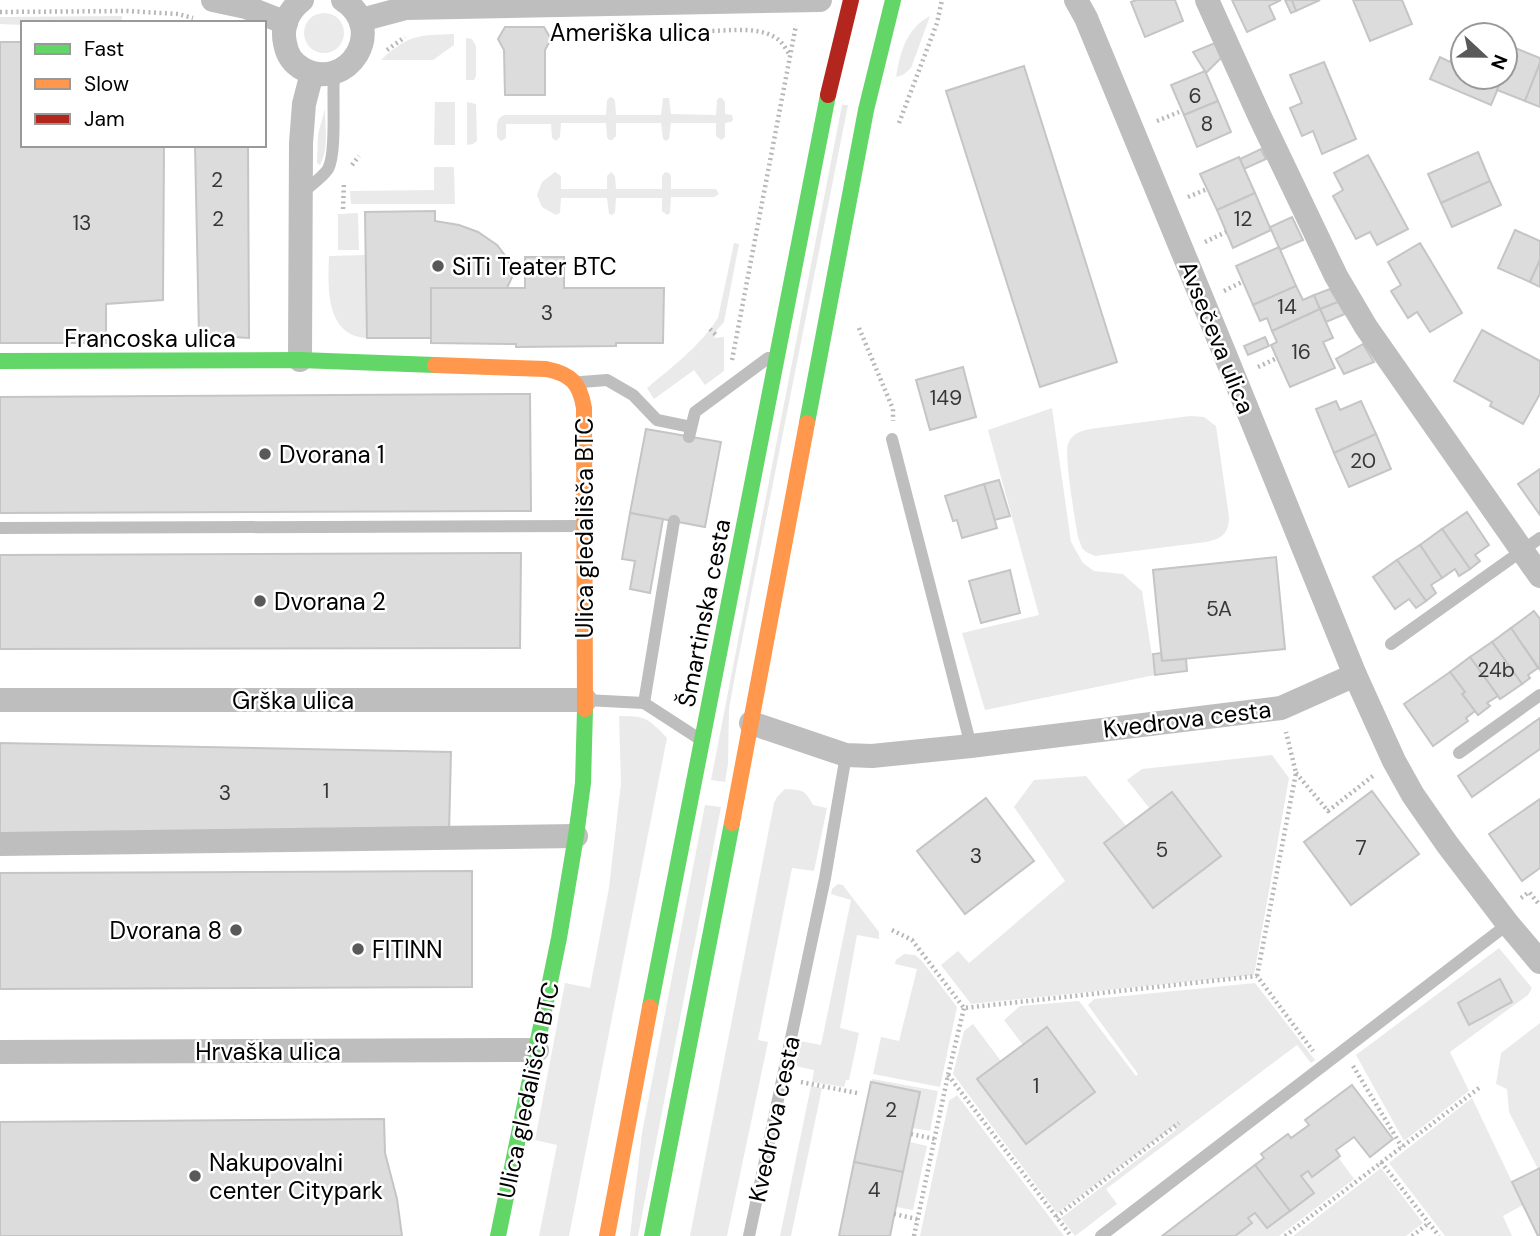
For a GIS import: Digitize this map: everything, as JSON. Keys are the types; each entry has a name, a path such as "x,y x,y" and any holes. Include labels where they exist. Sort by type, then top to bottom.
{"main road":[{"name":"Šmartinska cesta","path":"607,1236 830,85 850,0"},
{"path":"652,1236 866,110 893,0"},
{"name":"Francoska ulica","path":"0,361 300,360"},
{"name":"Ulica gledališča BTC","path":"300,360 544,368 566,375 576,383 583,397 584,769 559,938 498,1236"}],"street":[{"path":"208,10 246,7 292,9 284,39 291,60 300,68 323,73 346,66 360,50 362,20 355,9 343,0"},
{"name":"Ameriška ulica","path":"362,20 406,8 820,0"},
{"name":"Avsečeva ulica","path":"1076,0 1086,18 1219,339 1355,675"},
{"path":"1207,0 1259,117 1336,276 1366,327 1531,544 1540,576"},
{"path":"300,360 300,195 304,104 323,73"},
{"path":"1355,675 1394,761 1413,794 1508,924 1540,962"},
{"name":"Kvedrova cesta","path":"751,723 846,755 872,756 1281,708 1355,675"},
{"name":"Grška ulica","path":"0,700 585,700"},
{"path":"0,844 576,836"},
{"name":"Hrvaška ulica","path":"0,1052 537,1050"}],"lane":[{"path":"576,383 607,380 633,395 657,420 690,432 695,412 779,349"},
{"path":"892,439 971,746"},
{"path":"645,703 674,522"},
{"path":"0,528 584,526"},
{"path":"1391,644 1531,544"},
{"path":"1459,753 1540,695"},
{"path":"585,700 645,703 702,741"},
{"name":"Kvedrova cesta","path":"749,1236 825,878 846,755"},
{"path":"1101,1236 1508,924"}],"path":[{"path":"940,13 942,0"},
{"path":"0,12 127,11 177,14 208,10"},
{"name":"Ameriška ulica","path":"696,31 763,32 780,41 790,55 732,365"},
{"path":"855,319 893,409 892,439"},
{"path":"710,329 716,335"},
{"path":"1252,370 1277,358"},
{"path":"1281,708 1296,773 1257,976 1323,1066"},
{"path":"1296,773 1328,811 1394,761"},
{"path":"892,930 912,940 964,1008"},
{"path":"964,1008 1257,976"},
{"path":"914,1236 964,1008"},
{"path":"1344,1050 1402,1147"},
{"path":"948,1075 1071,1236"},
{"path":"812,1084 857,1093"},
{"path":"1286,1236 1479,1088"},
{"path":"1056,1217 1179,1123"},
{"path":"911,1134 935,1139"},
{"path":"1381,1162 1439,1236"},
{"path":"894,1214 918,1219"},
{"path":"1412,1236 1429,1223"}],"shaded area":[{"path":"324,13 332,14 338,19 343,25 343,41 338,47 332,52 324,53 316,52 310,47 305,41 304,33 305,25 310,19 316,14"},
{"path":"122,16 122,21 21,21 21,25 0,24 0,17"},
{"path":"930,16 911,68 896,77 910,34"},
{"path":"454,34 454,45 433,60 381,60 414,38"},
{"path":"466,38 472,39 476,46 474,80 466,80"},
{"path":"610,97 615,101 616,115 661,115 663,98 669,98 671,114 716,115 717,100 722,98 725,102 725,114 732,115 733,120 725,123 725,137 721,140 716,136 716,123 671,123 669,139 666,141 663,139 661,123 616,123 616,136 612,140 607,137 606,123 561,123 560,137 556,141 552,138 551,124 506,124 506,138 501,141 497,137 498,121 504,115 606,115 607,100"},
{"path":"435,102 455,102 455,145 434,145"},
{"path":"467,102 476,104 477,141 467,145"},
{"path":"842,105 848,105 729,709 725,782 711,780"},
{"path":"325,109 326,145 320,165 317,163 318,134"},
{"path":"434,167 454,167 455,204 351,204 350,191 434,190"},
{"path":"555,172 561,176 561,189 607,189 607,176 611,172 615,176 616,189 662,189 662,176 665,172 671,176 671,189 716,189 719,194 714,197 671,197 670,213 667,215 662,211 662,198 616,198 615,212 612,215 609,214 607,198 561,198 560,213 556,215 542,207 537,195 542,182"},
{"path":"358,213 359,250 338,250 338,214"},
{"path":"734,243 739,244 724,322 714,338 724,337 724,371 705,385 694,370 654,399 647,388 694,347 718,318"},
{"path":"366,255 367,338 353,335 343,329 336,319 329,281 329,256"},
{"path":"1052,408 1071,542 1083,563 1094,571 1123,574 1142,591 1155,675 985,710 962,633 1039,615 988,430"},
{"path":"1190,416 1204,417 1216,426 1229,517 1226,532 1206,542 1095,556 1086,552 1078,537 1070,489 1067,451 1072,437 1090,429"},
{"path":"619,716 646,720 667,738 569,1236 539,1236 557,1145 535,1140 565,983 590,988 609,888 621,783"},
{"path":"1272,755 1289,778 1254,975 971,1004 941,965 958,951 969,963 1065,881 1014,807 1034,780 1086,776 1127,827 1104,844 1153,908 1150,809 1127,780 1142,769"},
{"path":"785,789 802,791 813,805 827,808 814,871 792,868 758,1040 768,1042 727,1236 690,1236 774,803"},
{"path":"705,805 721,807 638,1236 630,1236 642,1133"},
{"path":"838,884 843,885 879,932 879,939 857,935 840,1028 859,1033 849,1080 846,1080 844,1087 812,1082 814,1070 795,1066 800,1041 821,1045 851,900 831,894"},
{"path":"1499,948 1532,988 1528,995 1450,1052 1469,1091 1404,1141 1356,1055"},
{"path":"904,954 915,955 922,961 957,1007 940,1087 873,1074 881,1037 899,1041 917,969 895,964"},
{"path":"1255,983 1315,1060 1311,1063 1297,1045 1106,1189 1117,1204 1075,1236 1061,1218 1176,1130 1174,1126 1057,1213 953,1074 964,1031 973,1024 1001,1061 977,1080 1026,1144 1095,1092 1047,1027 1023,1045 1004,1020 1020,1006 1079,1001 1136,1076 1138,1074 1088,1005 1094,999"},
{"path":"1540,1023 1538,1169 1509,1112 1507,1089 1496,1084 1501,1053"},
{"path":"872,1079 938,1091 930,1131 912,1128 919,1092 871,1082"},
{"path":"811,1086 822,1088 791,1236 780,1236"},
{"path":"957,1095 1064,1236 920,1236 949,1101"},
{"path":"1472,1098 1523,1205 1503,1216 1512,1236 1445,1236 1389,1163"},
{"path":"910,1142 927,1146 913,1210 896,1207"},
{"path":"1338,1157 1354,1179 1279,1236 1235,1236 1252,1224 1248,1218 1255,1213 1267,1228 1314,1193 1301,1176 1308,1171 1313,1177"},
{"path":"1381,1168 1423,1223 1406,1236 1293,1236"}],"building":[{"path":"1175,0 1183,21 1145,37 1131,2"},
{"path":"1232,0 1281,0 1269,6 1275,19 1247,32"},
{"path":"1285,0 1292,0 1296,11 1291,13"},
{"path":"1292,0 1320,0 1296,11"},
{"path":"1353,0 1402,0 1412,24 1370,41"},
{"path":"505,27 544,27 551,39 545,50 545,95 505,95 504,50 498,39"},
{"path":"0,42 21,42 21,147 164,147 163,300 106,304 106,343 0,343"},
{"path":"1215,43 1221,58 1206,73 1193,52"},
{"path":"1519,50 1540,58 1525,101 1500,91 1519,91"},
{"path":"1440,57 1449,62 1449,87 1430,79"},
{"path":"1324,62 1356,139 1322,154 1313,131 1302,136 1290,108 1302,103 1290,75"},
{"path":"1540,63 1540,107 1525,101"},
{"path":"1024,66 1117,362 1040,387 946,91"},
{"path":"1205,71 1218,101 1184,115 1171,85"},
{"path":"1458,91 1497,91 1491,105"},
{"path":"1218,101 1231,132 1197,147 1184,115"},
{"path":"195,147 248,147 249,338 199,335"},
{"path":"1261,149 1266,159 1244,169 1240,159"},
{"path":"1478,152 1490,181 1441,203 1428,174"},
{"path":"1368,155 1408,229 1377,245 1370,232 1356,239 1333,196 1343,190 1334,173"},
{"path":"1239,157 1255,193 1217,210 1200,174"},
{"path":"1490,181 1501,205 1452,227 1441,203"},
{"path":"1255,193 1271,230 1233,248 1217,210"},
{"name":"SiTi Teater BTC","path":"435,211 435,221 478,232 497,245 507,258 513,275 507,288 431,288 431,338 367,338 365,212"},
{"path":"1292,217 1303,240 1280,250 1270,227"},
{"path":"1515,230 1540,241 1540,260 1530,282 1498,268"},
{"path":"1420,243 1462,313 1430,332 1417,312 1408,318 1391,291 1401,285 1388,262"},
{"path":"1279,247 1296,286 1253,305 1236,266"},
{"path":"525,257 564,257 564,288 664,288 663,343 516,347 516,344 431,343 431,288 525,288"},
{"path":"1540,260 1540,287 1530,282"},
{"path":"1296,286 1303,300 1314,295 1320,309 1272,331 1267,318 1260,321 1253,305"},
{"path":"1330,289 1338,302 1320,309 1314,295"},
{"path":"1338,302 1345,314 1326,322 1320,309"},
{"path":"1320,309 1333,338 1323,342 1335,368 1290,387 1271,345 1277,342 1272,331"},
{"path":"1482,330 1540,361 1540,394 1523,424 1490,406 1492,402 1454,381"},
{"path":"1265,337 1269,346 1248,355 1244,346"},
{"path":"1363,344 1374,362 1344,374 1336,359"},
{"path":"963,367 976,417 930,430 916,380"},
{"name":"Dvorana 1","path":"530,394 531,511 0,513 0,397"},
{"path":"1336,401 1340,410 1361,401 1376,434 1334,453 1316,409"},
{"path":"646,429 721,442 705,527 630,513"},
{"path":"1376,434 1391,469 1349,487 1334,453"},
{"path":"1540,469 1540,515 1518,484"},
{"path":"999,480 1010,516 994,520 984,484"},
{"path":"984,484 997,528 962,538 957,520 953,521 945,496"},
{"path":"1467,512 1489,545 1475,555 1480,561 1470,569 1442,529"},
{"path":"630,513 663,519 650,593 630,589 635,561 622,559"},
{"path":"1442,529 1470,569 1459,576 1455,569 1442,578 1420,545"},
{"path":"1420,545 1442,578 1431,585 1436,593 1426,601 1397,560"},
{"name":"Dvorana 2","path":"521,553 520,648 0,649 0,555"},
{"path":"1276,557 1285,649 1162,661 1153,570"},
{"path":"1397,560 1426,601 1416,608 1409,599 1395,609 1373,577"},
{"path":"1010,570 1020,613 981,623 969,581"},
{"path":"1534,611 1540,619 1540,670 1511,628"},
{"path":"1511,628 1538,668 1528,675 1530,678 1522,684 1492,642"},
{"path":"1492,642 1522,684 1500,699 1470,657"},
{"path":"1161,653 1162,661 1186,659 1187,671 1155,675 1153,654"},
{"path":"1470,657 1498,696 1487,703 1490,706 1478,715 1450,672"},
{"path":"1450,672 1475,711 1466,718 1468,721 1433,746 1404,704"},
{"path":"1540,718 1540,749 1472,797 1458,776"},
{"path":"0,743 451,752 449,834 0,840"},
{"path":"1372,791 1419,854 1351,905 1304,842"},
{"path":"1172,792 1221,856 1153,908 1104,843"},
{"path":"986,798 1034,861 965,914 917,851"},
{"path":"1540,799 1540,868 1522,881 1489,834"},
{"name":"Dvorana 8","path":"472,871 472,987 0,989 0,873"},
{"path":"1500,979 1512,1002 1469,1025 1458,1003"},
{"path":"1047,1027 1095,1092 1026,1144 977,1079"},
{"path":"871,1082 920,1092 903,1172 854,1162"},
{"path":"1352,1085 1393,1139 1370,1157 1354,1137 1336,1150 1340,1156 1312,1177 1308,1171 1301,1176 1314,1193 1290,1211 1255,1165 1264,1158 1261,1154 1288,1134 1291,1138 1309,1125 1305,1120"},
{"name":"Nakupovalni center Citypark","path":"384,1119 385,1153 397,1199 402,1236 0,1236 0,1122"},
{"path":"854,1162 903,1172 890,1236 839,1236"},
{"path":"1255,1165 1290,1211 1267,1228 1255,1213 1248,1218 1252,1223 1235,1236 1162,1236"},
{"path":"1540,1168 1540,1236 1538,1236 1512,1182"}],"traffic: fast":[{"path":"807,423 866,110 893,0"},
{"path":"650,1007 828,95"},
{"path":"0,361 300,360 435,365"},
{"path":"498,1236 559,938 576,836 583,783 585,709"},
{"path":"652,1236 732,823"}],"traffic: slow":[{"path":"435,365 546,369 568,377 580,392 584,408 585,709"},
{"path":"732,823 807,423"},
{"path":"607,1236 650,1007"}],"traffic: jam":[{"path":"828,95 851,0"}],"place":[{"name":"SiTi Teater BTC","path":"438,266"},
{"name":"Dvorana 1","path":"265,454"},
{"name":"Dvorana 2","path":"260,601"},
{"name":"Dvorana 8","path":"236,930"},
{"name":"FITINN","path":"358,949"},
{"name":"Nakupovalni center Citypark","path":"195,1176"}]}
